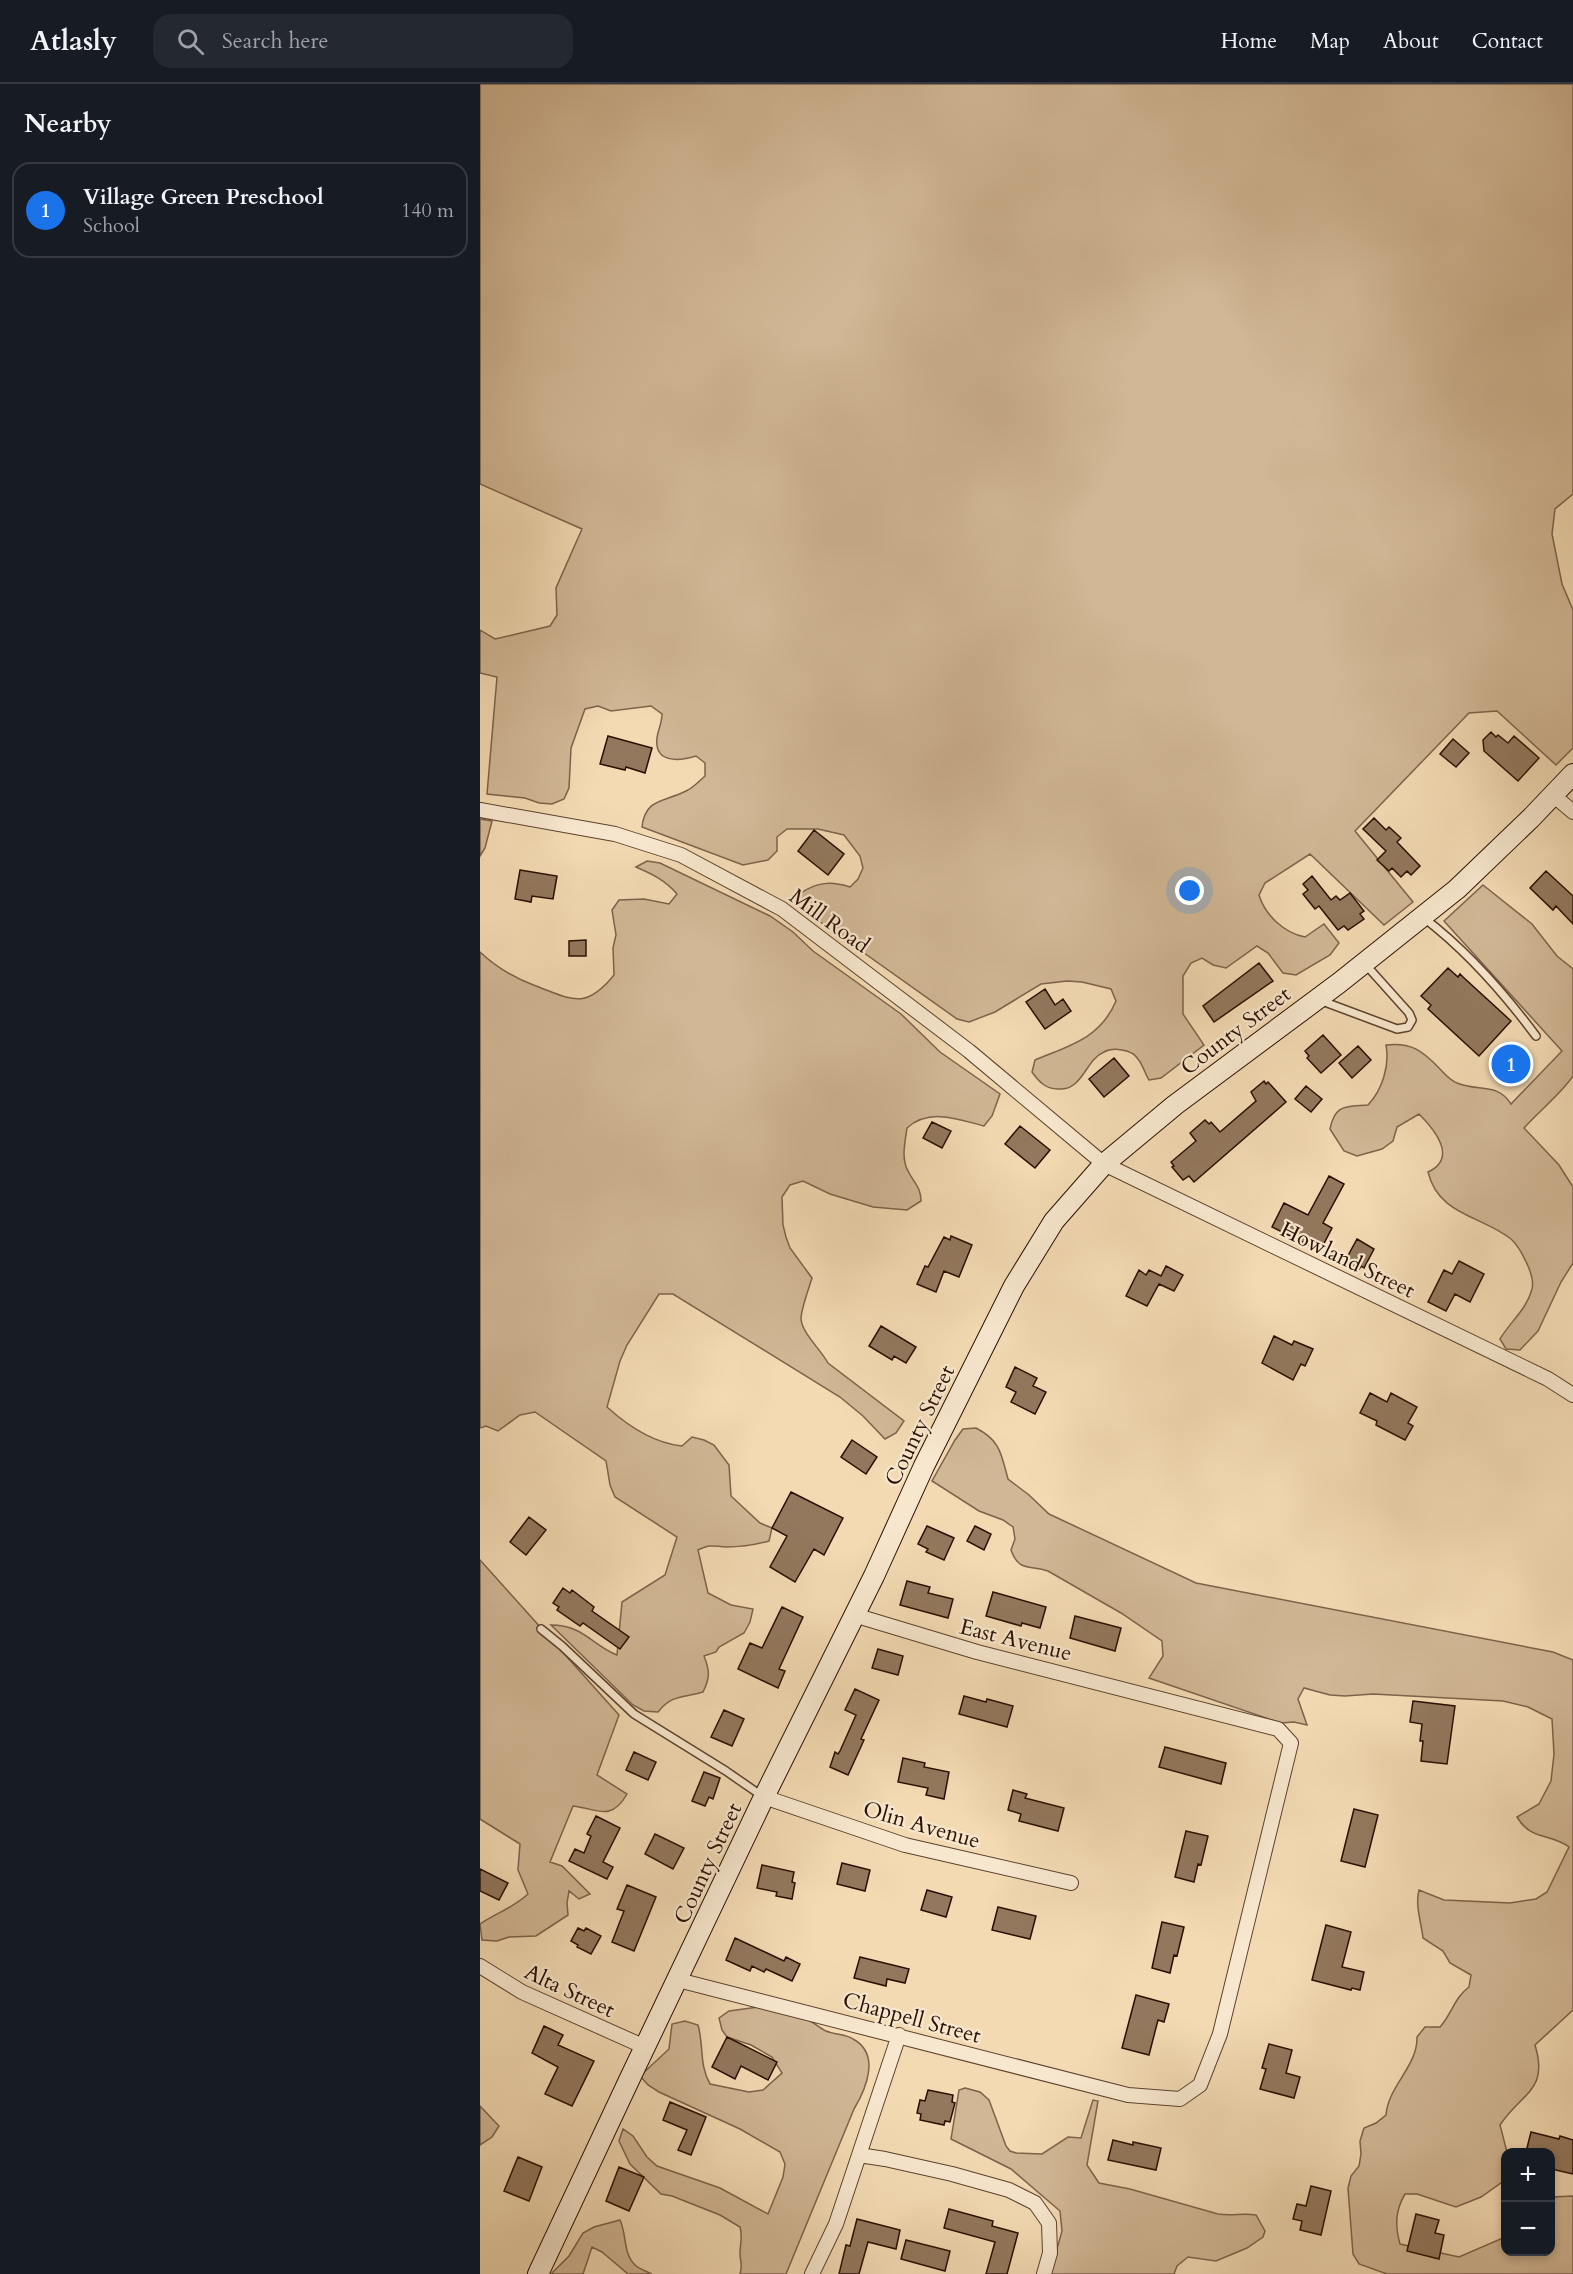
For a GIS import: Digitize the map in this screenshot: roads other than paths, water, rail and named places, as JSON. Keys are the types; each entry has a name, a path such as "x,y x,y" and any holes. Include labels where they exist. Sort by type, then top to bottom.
{"street":[{"name":"County Street","path":"538,2274 924,1466 1014,1286 1054,1221 1104,1164 1175,1104 1364,963 1465,881 1573,774"},
{"path":"1553,795 1573,812"},
{"name":"Mill Road","path":"480,810 615,834 681,855 782,909 974,1056 1104,1164"},
{"name":"Howland Street","path":"1104,1164 1548,1379 1573,1395"},
{"name":"East Avenue","path":"854,1615 976,1652 1278,1730 1291,1743 1220,2034 1200,2085 1180,2099 1136,2096"},
{"name":"Olin Avenue","path":"764,1797 905,1845 1071,1883"},
{"name":"Alta Street","path":"480,1966 522,1992 645,2047"},
{"name":"Chappell Street","path":"678,1980 1136,2096"},
{"path":"812,2274 836,2224 899,2035"},
{"path":"859,2155 952,2174 1009,2190 1035,2203 1049,2223 1050,2253 1044,2274"}],"lane":[{"path":"1422,916 1453,941 1517,1010 1536,1036"},
{"path":"1317,998 1397,1029 1408,1027 1412,1020 1409,1013 1364,963"},
{"path":"541,1629 634,1714 764,1797"}],"place":[{"name":"Village Green Preschool","path":"1511,1064"}]}
